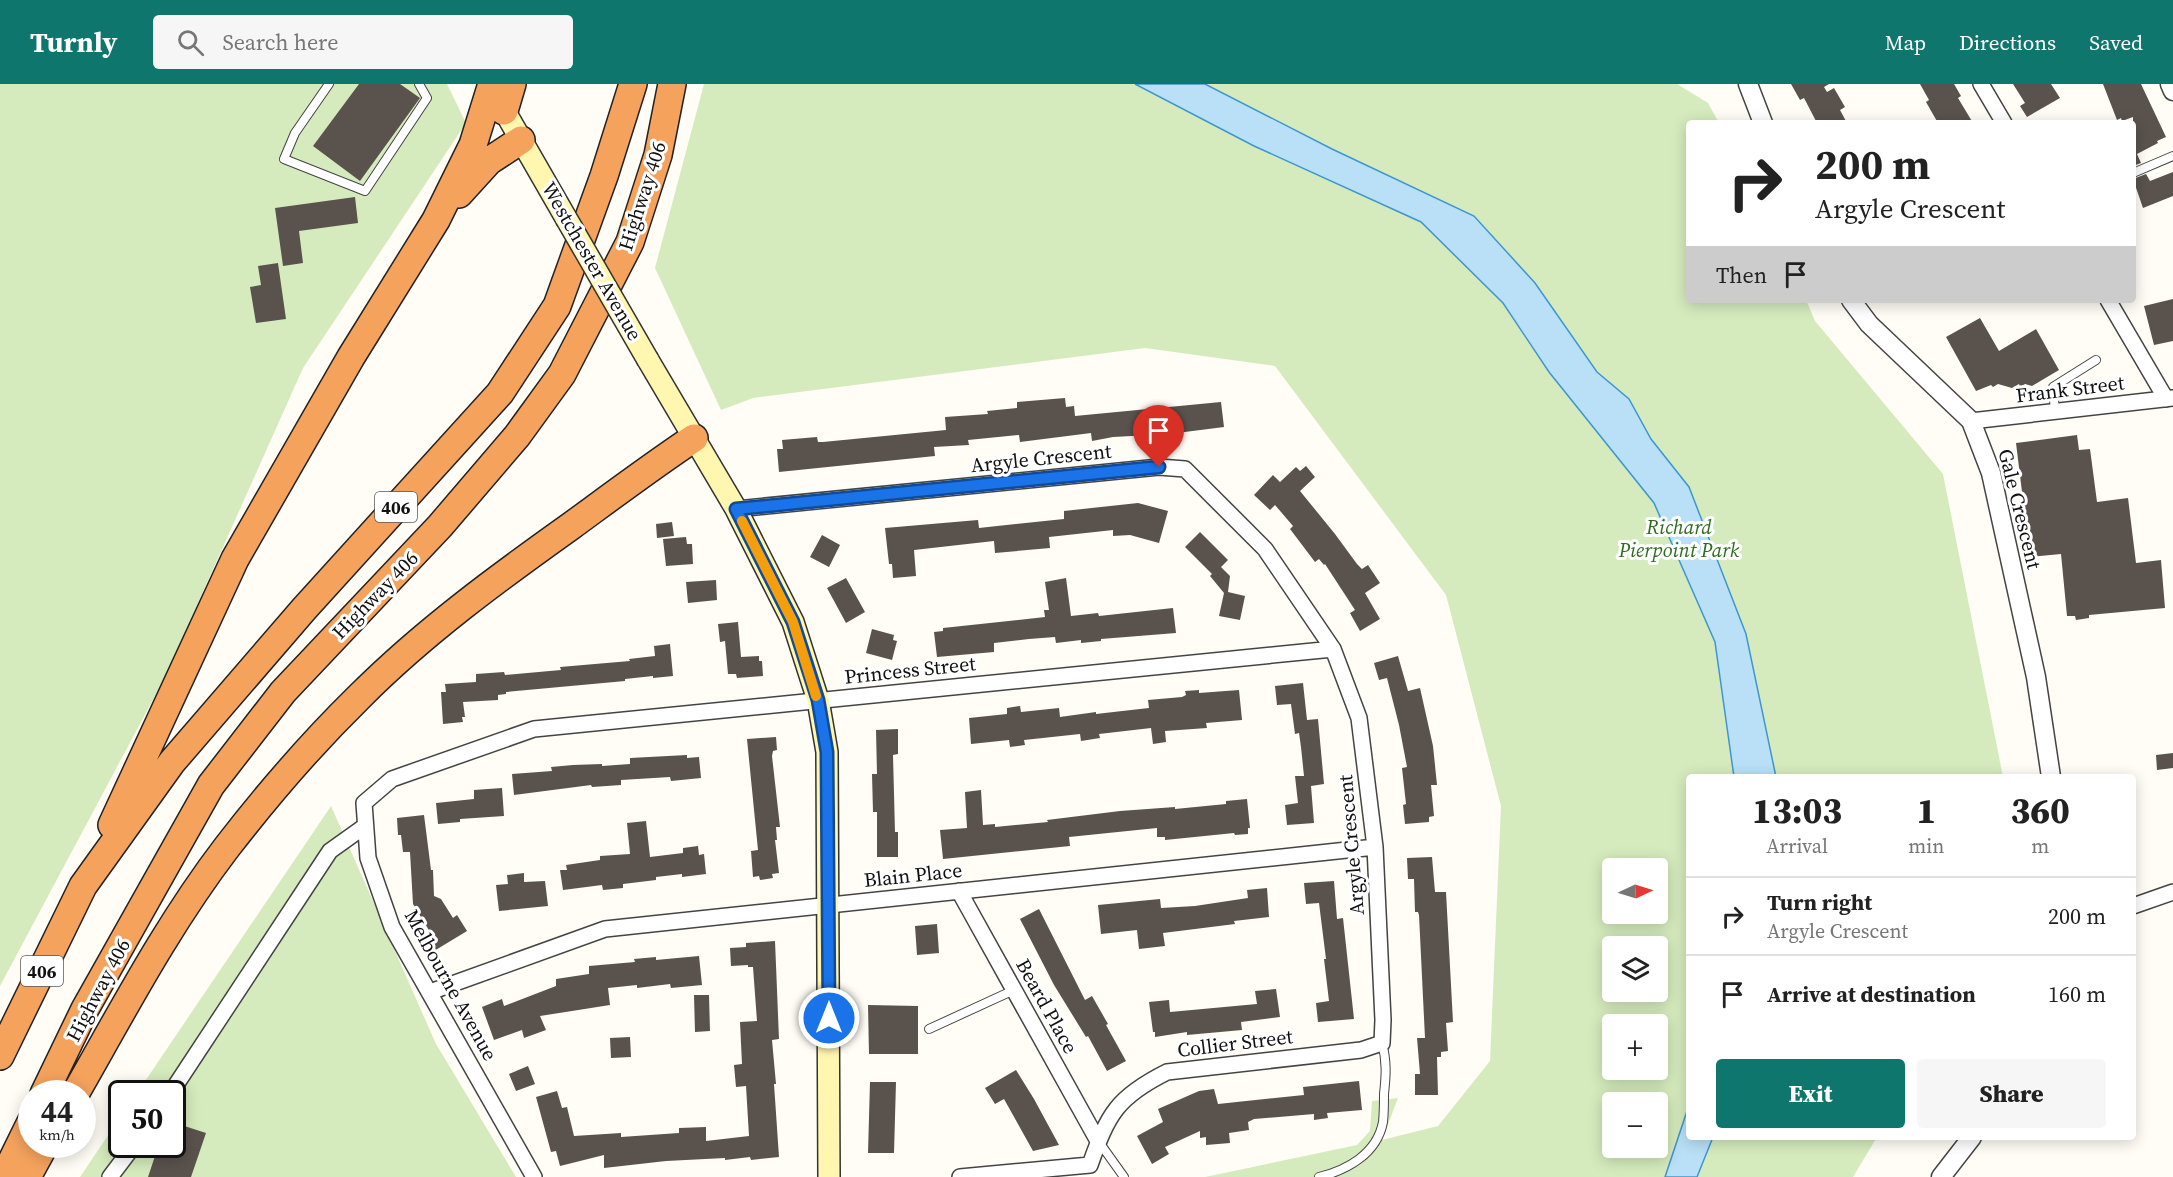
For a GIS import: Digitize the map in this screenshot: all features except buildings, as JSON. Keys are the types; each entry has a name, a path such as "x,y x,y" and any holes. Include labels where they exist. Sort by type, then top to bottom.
{"highway":[{"name":"Highway 406","path":"0,1056 83,886 172,762 304,609 500,393 556,306 604,176 633,84"},
{"name":"Highway 406","path":"51,1080 85,1009 211,785 283,692 440,526 517,436 562,374 630,242 658,155 672,84"},
{"path":"658,155 680,84"},
{"path":"83,886 235,559 351,357 436,220 473,145 497,85"},
{"path":"497,85 504,111"},
{"path":"436,220 489,161 521,140"},
{"path":"83,1080 172,927 203,879 275,787 317,739 361,694 440,625 510,569 694,438"},
{"path":"4,1177 18,1148"},
{"path":"27,1177 37,1158"}],"main road":[{"name":"Westchester Avenue","path":"504,111 736,509 793,622 818,700 827,752 829,1177"}],"street":[{"path":"1748,84 1762,120"},
{"path":"1981,84 2002,120"},
{"path":"2170,84 2173,91"},
{"name":"Gale Crescent","path":"1853,303 1869,324 1971,421 1991,473 2036,677 2051,774"},
{"path":"2110,303 2170,399"},
{"name":"Frank Street","path":"1971,421 2170,399"},
{"name":"Argyle Crescent","path":"736,509 1159,467 1185,469 1265,549 1333,649 1359,718 1376,847 1382,1043"},
{"name":"Princess Street","path":"364,802 392,779 534,729 1333,649"},
{"name":"Melbourne Avenue","path":"364,802 368,858 392,927 534,1177"},
{"path":"179,1080 330,851 365,826"},
{"name":"Blain Place","path":"430,992 605,929 1376,847"},
{"name":"Beard Place","path":"959,891 1098,1141"},
{"path":"2136,905 2173,892"},
{"name":"Collier Street","path":"960,1177 1090,1165 1098,1141 1112,1112 1140,1086 1167,1072 1361,1050 1382,1043"},
{"path":"1941,1177 1970,1140"},
{"path":"110,1177 124,1158"}],"lane":[{"path":"329,84 295,133 284,159 365,191 427,98 419,84"},
{"path":"2136,172 2173,156"},
{"path":"2055,412 2053,387 2096,360"},
{"path":"929,1029 1014,990"},
{"path":"1318,1177 1338,1172 1361,1160 1375,1141 1383,1124 1387,1059 1382,1043"},
{"path":"1098,1141 1124,1177"}],"green space":[{"path":"0,84 447,84 466,123 303,368 164,679 0,986"},
{"name":"Richard Pierpoint Park","path":"704,84 1677,84 1708,103 1717,120 1686,120 1686,303 1807,303 1815,321 1943,474 2002,774 1686,774 1686,1140 1875,1140 1853,1177 1205,1177 1357,1145 1370,1131 1372,1101 1398,1098 1382,1140 1438,1126 1490,1061 1501,806 1446,595 1275,366 1145,348 753,398 721,410 655,268"},
{"path":"331,806 436,1044 516,1177 80,1177 93,1158 96,1158 96,1153 108,1135 108,1158 186,1158 186,1080 146,1080"}],"water":[{"path":"1135,84 1205,84 1332,149 1474,216 1535,283 1597,372 1629,399 1651,439 1689,487 1746,634 1775,774 1734,774 1715,642 1654,503 1549,372 1503,303 1421,222 1254,146"},
{"path":"1686,1114 1686,1140 1712,1140 1697,1177 1665,1177"}],"slow traffic":[{"path":"742,521 793,622 816,696"}],"route":[{"path":"829,1018 827,752 818,700 793,622 736,509 1159,467"}]}
